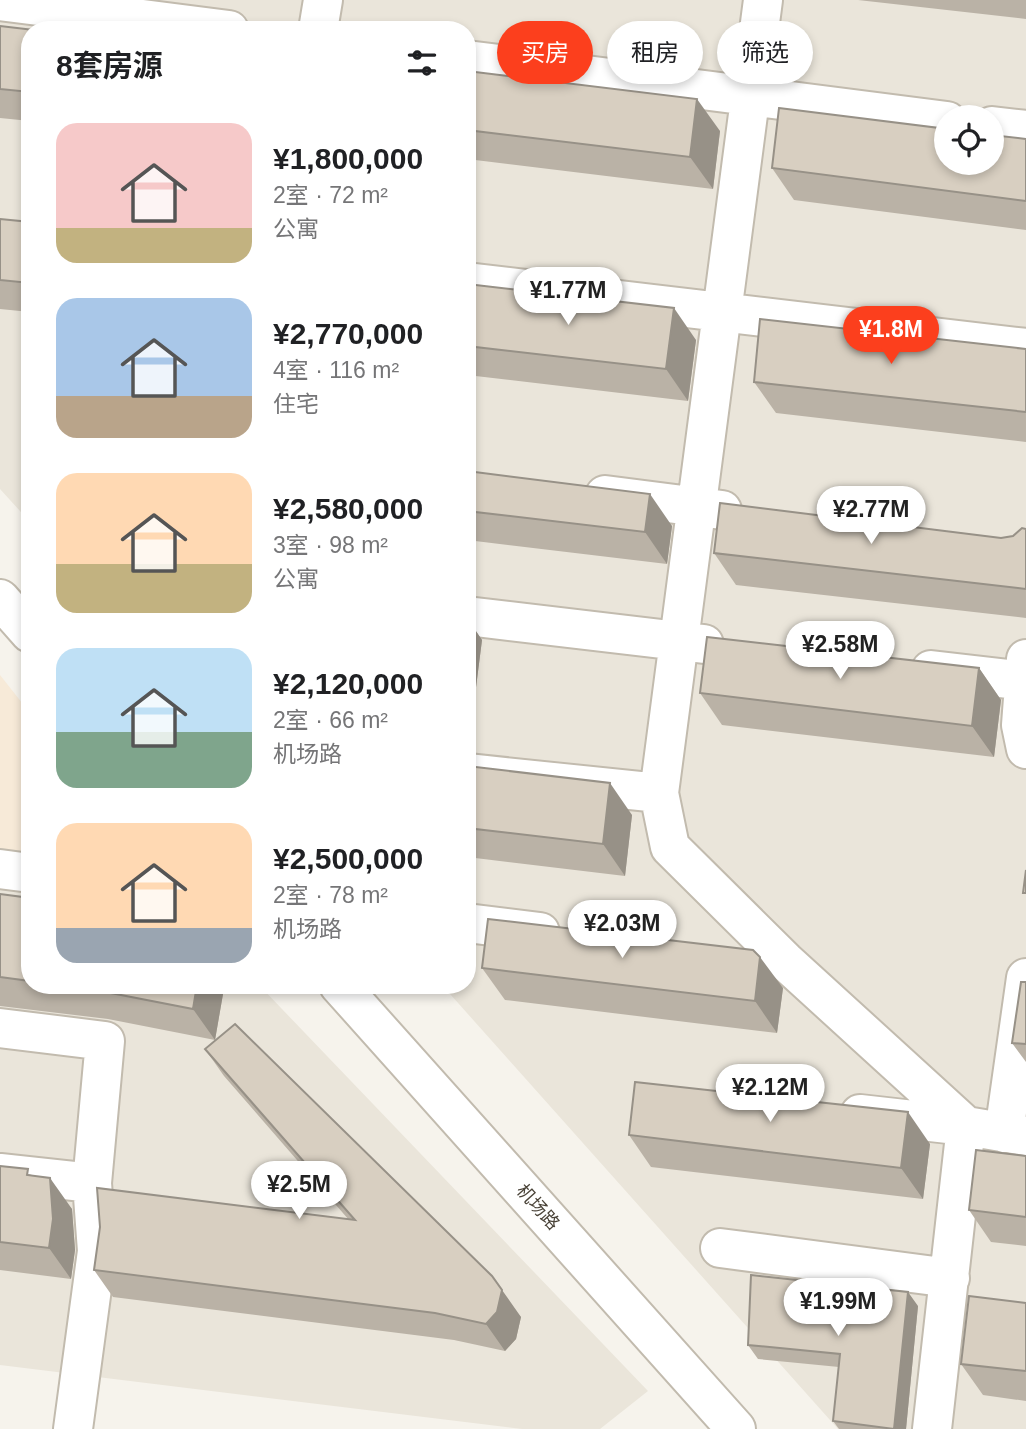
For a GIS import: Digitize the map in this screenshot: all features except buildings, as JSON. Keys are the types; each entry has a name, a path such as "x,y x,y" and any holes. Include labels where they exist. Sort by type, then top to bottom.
{"street":[{"path":"320,21 323,0"},
{"path":"763,0 659,793 670,847 785,961 966,1126"},
{"path":"0,1 158,21"},
{"path":"476,61 934,119"},
{"path":"1004,128 1026,131"},
{"path":"476,283 1026,348"},
{"path":"575,492 752,514"},
{"path":"0,599 21,623"},
{"path":"476,617 734,647"},
{"path":"900,666 1025,674 1021,725 1026,749"},
{"path":"476,774 659,793"},
{"path":"0,869 21,872"},
{"path":"476,924 578,936"},
{"path":"730,955 785,961"},
{"path":"828,1111 966,1126 1015,1135 1026,987"},
{"name":"机场路","path":"347,994 736,1429"},
{"path":"0,1028 105,1041 92,1184 97,1251 73,1429"},
{"path":"932,1429 966,1126"},
{"path":"0,1173 92,1184"},
{"path":"720,1248 948,1289 986,1305"}],"shaded area":[{"path":"0,0 1026,0 1026,1429 838,1429 450,994 476,994 476,21 21,21 21,512 0,489"},
{"path":"0,675 21,702 21,886 0,883"},
{"path":"0,883 21,886 21,994 268,994 648,1391 600,1429 522,1429 0,1365"}]}
